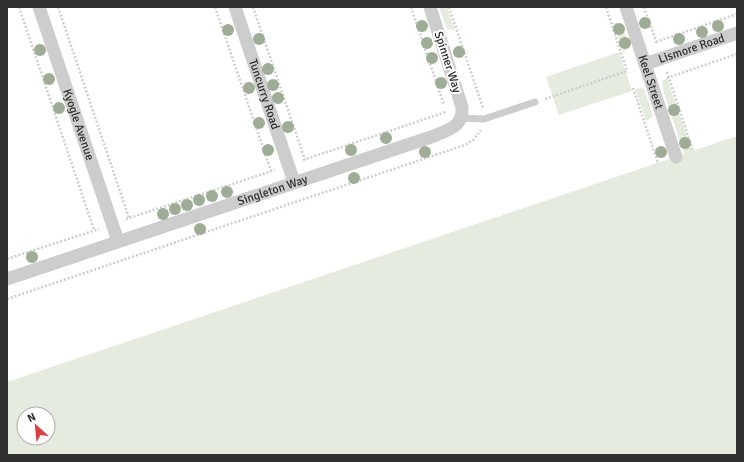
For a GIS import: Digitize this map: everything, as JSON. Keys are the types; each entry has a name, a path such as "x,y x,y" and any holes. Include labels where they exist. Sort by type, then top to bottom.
{"street":[{"name":"Kyogle Avenue","path":"39,7 118,241"},
{"name":"Tuncurry Road","path":"234,7 294,182"},
{"name":"Spinner Way","path":"430,7 460,97 462,118"},
{"name":"Keel Street","path":"626,7 676,157"},
{"name":"Lismore Road","path":"645,64 737,33"},
{"name":"Singleton Way","path":"7,279 434,136 455,127 462,118"}],"lane":[{"path":"462,118 484,119 535,102"}],"path":[{"path":"19,7 94,230"},
{"path":"58,7 129,218"},
{"path":"215,7 271,171"},
{"path":"253,7 305,160"},
{"path":"535,102 627,70 606,7"},
{"path":"644,7 693,151"},
{"path":"656,42 737,14"},
{"path":"652,83 737,54"},
{"path":"633,88 658,163"},
{"path":"7,259 446,112"}],"shaded area":[{"path":"439,7 447,7 455,30 447,29"},
{"path":"613,23 621,23 630,48 623,52"},
{"path":"619,52 632,91 559,115 546,77"},
{"path":"667,78 692,151 737,136 737,455 7,455 7,382 684,154 663,90 662,81"},
{"path":"635,89 644,89 653,116 646,121"}]}
